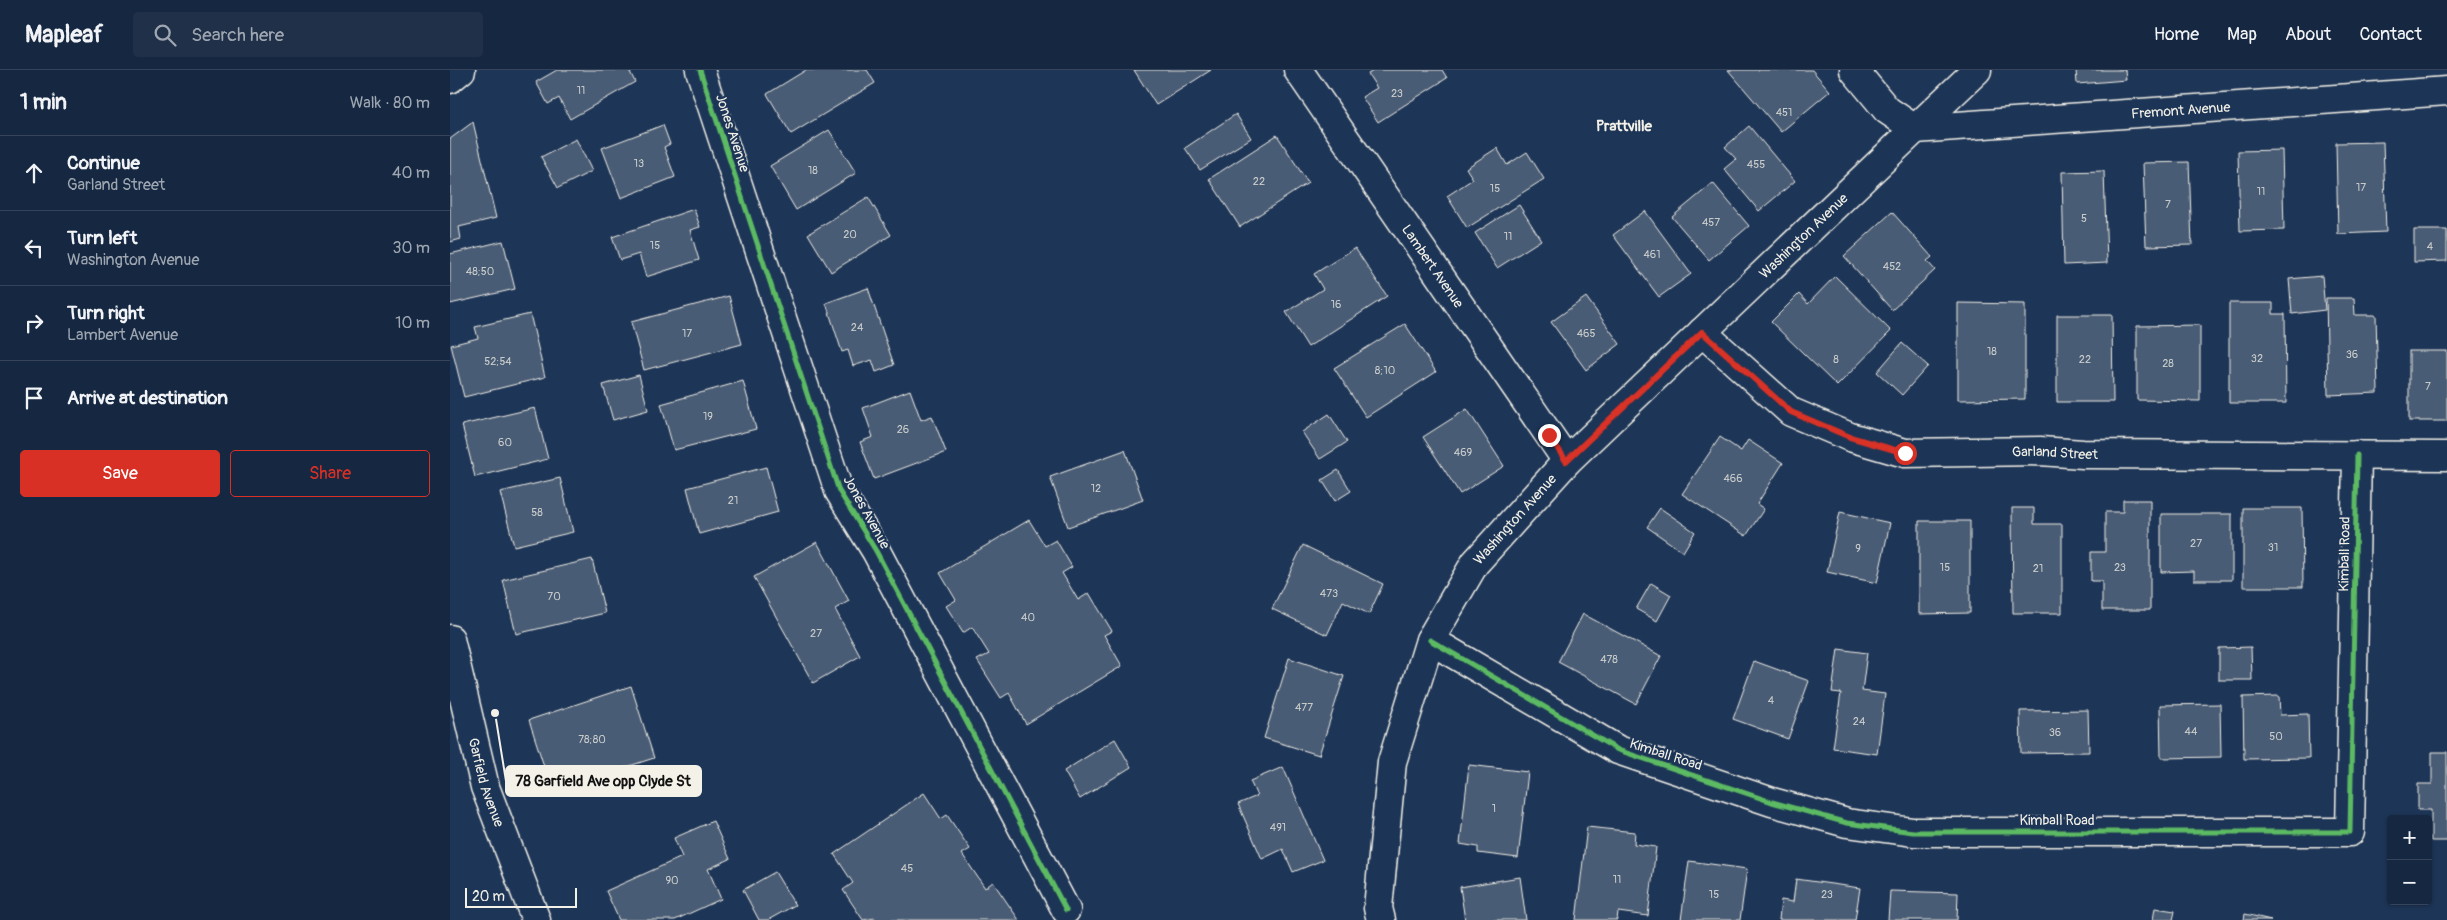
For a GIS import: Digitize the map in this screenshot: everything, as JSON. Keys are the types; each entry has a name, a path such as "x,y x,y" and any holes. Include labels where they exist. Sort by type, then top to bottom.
{"street":[{"path":"450,79 462,70"},
{"name":"Jones Avenue","path":"700,70 839,491 876,551 1066,910"},
{"name":"Lambert Avenue","path":"1298,70 1566,461"},
{"path":"1854,70 1887,110 1915,129"},
{"name":"Washington Avenue","path":"1380,919 1378,908 1392,762 1430,640 1475,563 1566,461 1977,70"},
{"name":"Fremont Avenue","path":"1915,129 2447,91"},
{"name":"Garland Street","path":"1702,332 1791,412 1850,437 1905,453 2040,451 2083,454 2447,456"},
{"name":"Kimball Road","path":"1430,640 1618,750 1772,802 1847,823 1913,832 2350,832 2357,456"},
{"name":"Garfield Avenue","path":"450,639 454,681 485,787 536,920"}],"building":[{"path":"557,70 629,70 635,82 570,119 559,98 548,104 536,82"},
{"path":"806,70 867,70 875,83 791,134 767,94"},
{"path":"1134,70 1211,70 1156,105"},
{"path":"1375,70 1442,70 1447,78 1378,122 1362,97 1377,88 1368,74"},
{"path":"1728,70 1812,70 1830,91 1781,132"},
{"path":"2076,70 2125,70 2126,80 2077,84"},
{"path":"1236,114 1251,138 1200,170 1185,148"},
{"path":"473,122 496,218 459,227 461,239 450,242 450,139"},
{"path":"663,125 670,144 664,147 675,177 621,198 602,148"},
{"path":"1749,126 1795,181 1759,211 1724,169 1736,159 1725,147"},
{"path":"829,130 856,173 796,210 770,166"},
{"path":"1277,135 1308,183 1240,227 1209,179"},
{"path":"576,139 592,171 558,188 541,157"},
{"path":"2383,142 2386,232 2338,234 2336,143"},
{"path":"1497,148 1507,165 1527,152 1544,179 1467,228 1447,196 1473,179 1466,168"},
{"path":"2282,150 2284,230 2240,231 2238,151"},
{"path":"2189,162 2192,245 2146,246 2143,163"},
{"path":"2104,171 2107,263 2064,265 2062,172"},
{"path":"1713,183 1749,226 1709,260 1672,217"},
{"path":"868,197 891,235 831,272 808,234"},
{"path":"1519,205 1541,240 1497,268 1475,233"},
{"path":"694,209 700,227 690,230 699,260 646,277 639,254 620,260 612,237"},
{"path":"1645,211 1691,274 1659,297 1613,235"},
{"path":"1892,212 1932,257 1927,261 1935,270 1892,310 1844,256"},
{"path":"2414,230 2447,230 2447,261 2414,262"},
{"path":"503,241 515,289 450,304 450,254"},
{"path":"1355,248 1387,296 1308,347 1286,312 1323,289 1314,274"},
{"path":"1835,276 1891,331 1837,386 1771,322 1799,294 1808,304"},
{"path":"2322,276 2325,310 2292,314 2289,279"},
{"path":"868,288 894,365 876,372 872,360 853,366 848,350 842,352 826,303"},
{"path":"729,296 742,344 644,370 631,322"},
{"path":"1586,297 1620,344 1586,370 1551,322"},
{"path":"2326,298 2354,298 2355,315 2376,315 2378,393 2328,395"},
{"path":"1958,303 2025,304 2025,399 1958,400"},
{"path":"2229,303 2273,303 2273,314 2285,314 2286,403 2229,403"},
{"path":"530,314 545,377 464,397 451,345 478,338 475,327"},
{"path":"2057,315 2112,315 2113,402 2057,402"},
{"path":"1405,324 1436,372 1366,417 1334,368"},
{"path":"2200,325 2200,401 2137,400 2137,326"},
{"path":"1902,343 1928,366 1902,395 1877,372"},
{"path":"2409,351 2447,351 2447,421 2409,421"},
{"path":"639,375 648,410 613,420 603,385"},
{"path":"743,381 756,429 674,450 661,404"},
{"path":"910,390 921,420 932,416 946,452 874,479 860,442 873,437 863,408"},
{"path":"535,408 548,459 475,477 462,425"},
{"path":"1467,409 1504,466 1460,494 1423,437"},
{"path":"1329,414 1347,442 1320,459 1302,432"},
{"path":"1720,437 1741,451 1748,440 1783,463 1757,504 1764,509 1746,536 1682,494"},
{"path":"1125,450 1143,500 1068,527 1050,477"},
{"path":"766,467 778,512 699,534 687,488"},
{"path":"1338,470 1351,491 1335,501 1322,480"},
{"path":"560,478 573,532 514,546 500,492"},
{"path":"2123,500 2150,500 2150,610 2102,610 2102,581 2091,581 2091,552 2105,552 2105,512 2123,512"},
{"path":"1660,508 1695,532 1683,552 1647,527"},
{"path":"2012,508 2034,508 2034,524 2062,524 2062,613 2013,613"},
{"path":"2243,508 2302,508 2303,587 2243,587"},
{"path":"1840,512 1890,523 1877,583 1827,572"},
{"path":"2161,514 2232,514 2232,580 2194,580 2194,571 2161,572"},
{"path":"1029,520 1045,546 1056,540 1072,567 1062,573 1078,600 1089,593 1112,631 1104,635 1122,666 1026,724 1009,693 1001,698 977,660 989,654 972,627 963,633 946,606 956,600 940,573"},
{"path":"1919,521 1970,521 1970,613 1919,614"},
{"path":"817,542 849,601 835,609 860,656 813,683 754,577"},
{"path":"1303,545 1383,584 1369,614 1343,601 1327,635 1272,609"},
{"path":"592,559 605,613 516,634 503,580"},
{"path":"1651,583 1671,595 1657,621 1636,609"},
{"path":"1583,614 1661,656 1636,704 1558,662"},
{"path":"2251,647 2252,680 2219,680 2219,648"},
{"path":"1838,649 1867,653 1862,691 1885,694 1877,754 1833,748 1841,693 1832,692"},
{"path":"1289,658 1344,676 1319,755 1264,738"},
{"path":"1754,661 1809,681 1788,739 1733,719"},
{"path":"631,686 654,758 552,791 529,720"},
{"path":"2279,696 2280,715 2308,714 2309,758 2244,759 2243,697"},
{"path":"2220,704 2221,757 2161,758 2160,705"},
{"path":"2088,710 2089,752 2021,753 2020,711"},
{"path":"1115,739 1131,767 1080,799 1064,771"},
{"path":"2432,752 2447,752 2447,841 2432,841 2431,810 2418,810 2418,784 2432,784"},
{"path":"1469,765 1528,772 1518,858 1478,853 1478,847 1460,844"},
{"path":"1283,767 1323,860 1293,872 1283,849 1262,859 1238,804 1257,796 1250,781"},
{"path":"924,793 941,819 947,815 970,849 962,854 985,888 993,882 1019,920 876,920 875,918 863,920 843,890 853,883 834,854"},
{"path":"713,821 730,859 708,869 721,899 675,920 619,920 606,891 682,857 674,838"},
{"path":"1587,827 1635,832 1634,844 1656,847 1648,916 1618,912 1617,920 1576,920"},
{"path":"1689,861 1747,869 1740,920 1681,920"},
{"path":"775,872 795,905 768,920 759,920 743,890"},
{"path":"1520,877 1526,920 1465,920 1460,887"},
{"path":"1796,879 1860,888 1855,920 1779,920 1781,900 1793,902"},
{"path":"1890,891 1958,893 1957,920 1888,920"},
{"path":"2155,908 2175,911 2173,920 2153,920"},
{"path":"2245,914 2271,920 2244,920"}],"cycle path":[{"path":"700,70 839,491 876,551 1066,910"},
{"path":"1430,640 1618,750 1772,802 1847,823 1913,832 2350,832 2357,455"}],"place":[{"name":"78 Garfield Ave opp Clyde St","path":"495,713"}],"district":[{"name":"Prattville","path":"1624,126"}],"route":[{"path":"1549,435 1566,461 1702,332 1791,412 1850,437 1905,453"}]}
